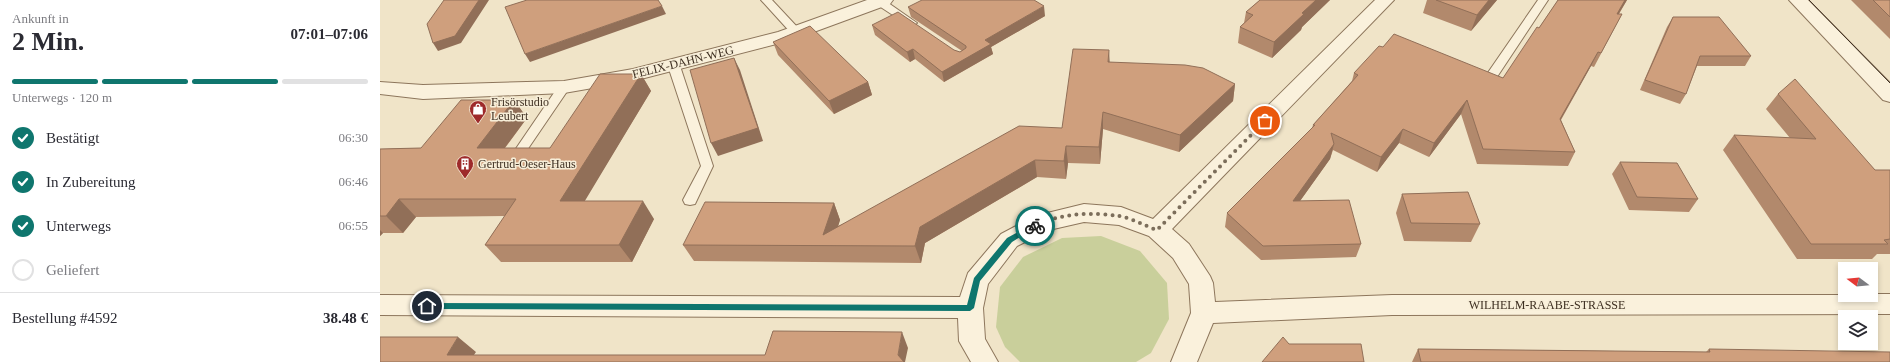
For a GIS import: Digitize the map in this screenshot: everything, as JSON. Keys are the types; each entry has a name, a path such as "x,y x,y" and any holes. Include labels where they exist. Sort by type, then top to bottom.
{"street":[{"path":"1157,230 1385,0"},
{"path":"1798,0 1890,95"},
{"name":"FELIX-DAHN-WEG","path":"380,88 423,92 564,87 674,66 796,32 882,1"},
{"path":"985,362 972,341 970,308 977,280 1009,240 1043,222 1084,214 1121,216 1157,230 1181,250 1201,283 1204,313 1184,362"},
{"name":"WILHELM-RAABE-STRASSE","path":"1204,313 1392,305 1890,304"},
{"path":"380,305 970,308"}],"lane":[{"path":"766,0 796,32"},
{"path":"1493,74 1543,0"},
{"path":"882,1 924,32"},
{"path":"674,66 707,166 690,200"},
{"path":"519,153 564,87"}],"green space":[{"path":"1101,236 1140,251 1167,283 1169,319 1151,353 1136,362 1020,362 1005,347 996,327 1000,287 1023,257 1062,238"}],"building":[{"path":"444,0 479,0 455,36 433,43 427,24"},
{"path":"527,0 658,0 662,6 525,54 505,7"},
{"path":"922,0 1034,0 1044,6 985,40 991,44 942,72 913,49 907,52 872,25 898,12 954,50 960,52 966,48 966,46 908,7"},
{"path":"1260,0 1316,0 1302,13 1304,14 1274,42 1240,27 1253,15 1246,12"},
{"path":"1436,0 1489,0 1477,15"},
{"path":"1558,0 1625,0 1617,14 1622,14 1601,53 1598,52 1560,119 1575,152 1483,149 1467,100 1434,143 1403,129 1381,157 1331,133 1334,144 1293,201 1349,200 1361,244 1263,246 1227,213 1315,125 1313,125 1358,75 1354,73 1379,46 1383,47 1394,34 1503,78 1537,27 1539,28"},
{"path":"1873,0 1890,0 1890,17"},
{"path":"1673,17 1719,17 1751,56 1700,56 1686,94 1645,80"},
{"path":"810,26 868,82 829,101 773,42"},
{"path":"1073,49 1109,50 1108,62 1185,65 1203,68 1235,84 1180,135 1103,112 1099,147 1066,146 1064,161 1035,160 920,227 915,246 683,245 705,202 834,203 823,235 1019,126 1062,128"},
{"path":"734,58 758,128 711,143 690,70"},
{"path":"600,74 641,74 560,201 643,201 619,245 485,245 516,199 399,199 386,216 380,216 380,149 421,148 461,100 514,100 477,148 550,148"},
{"path":"1795,79 1875,170 1890,170 1890,239 1884,240 1888,244 1811,244 1734,135 1816,139 1778,94"},
{"path":"1620,162 1677,163 1698,199 1637,197"},
{"path":"1468,192 1480,224 1411,223 1402,194"},
{"path":"773,331 902,332 898,355 904,362 380,362 380,337 458,337 447,355 765,355"},
{"path":"1283,337 1289,344 1361,344 1364,362 1262,362"},
{"path":"1418,349 1710,352 1709,349 1890,352 1890,362 1421,362"}],"tram line":[{"path":"1809,0 1890,83"}],"way so far":[{"path":"1035,226 1043,222 1084,214 1121,216 1157,230 1265,121"}],"place":[{"name":"Frisörstudio Leubert","path":"478,124"},
{"name":"Gertrud-Oeser-Haus","path":"465,179"}],"route":[{"path":"427,306 765,306 970,308 977,280 1009,240 1035,226"}]}
